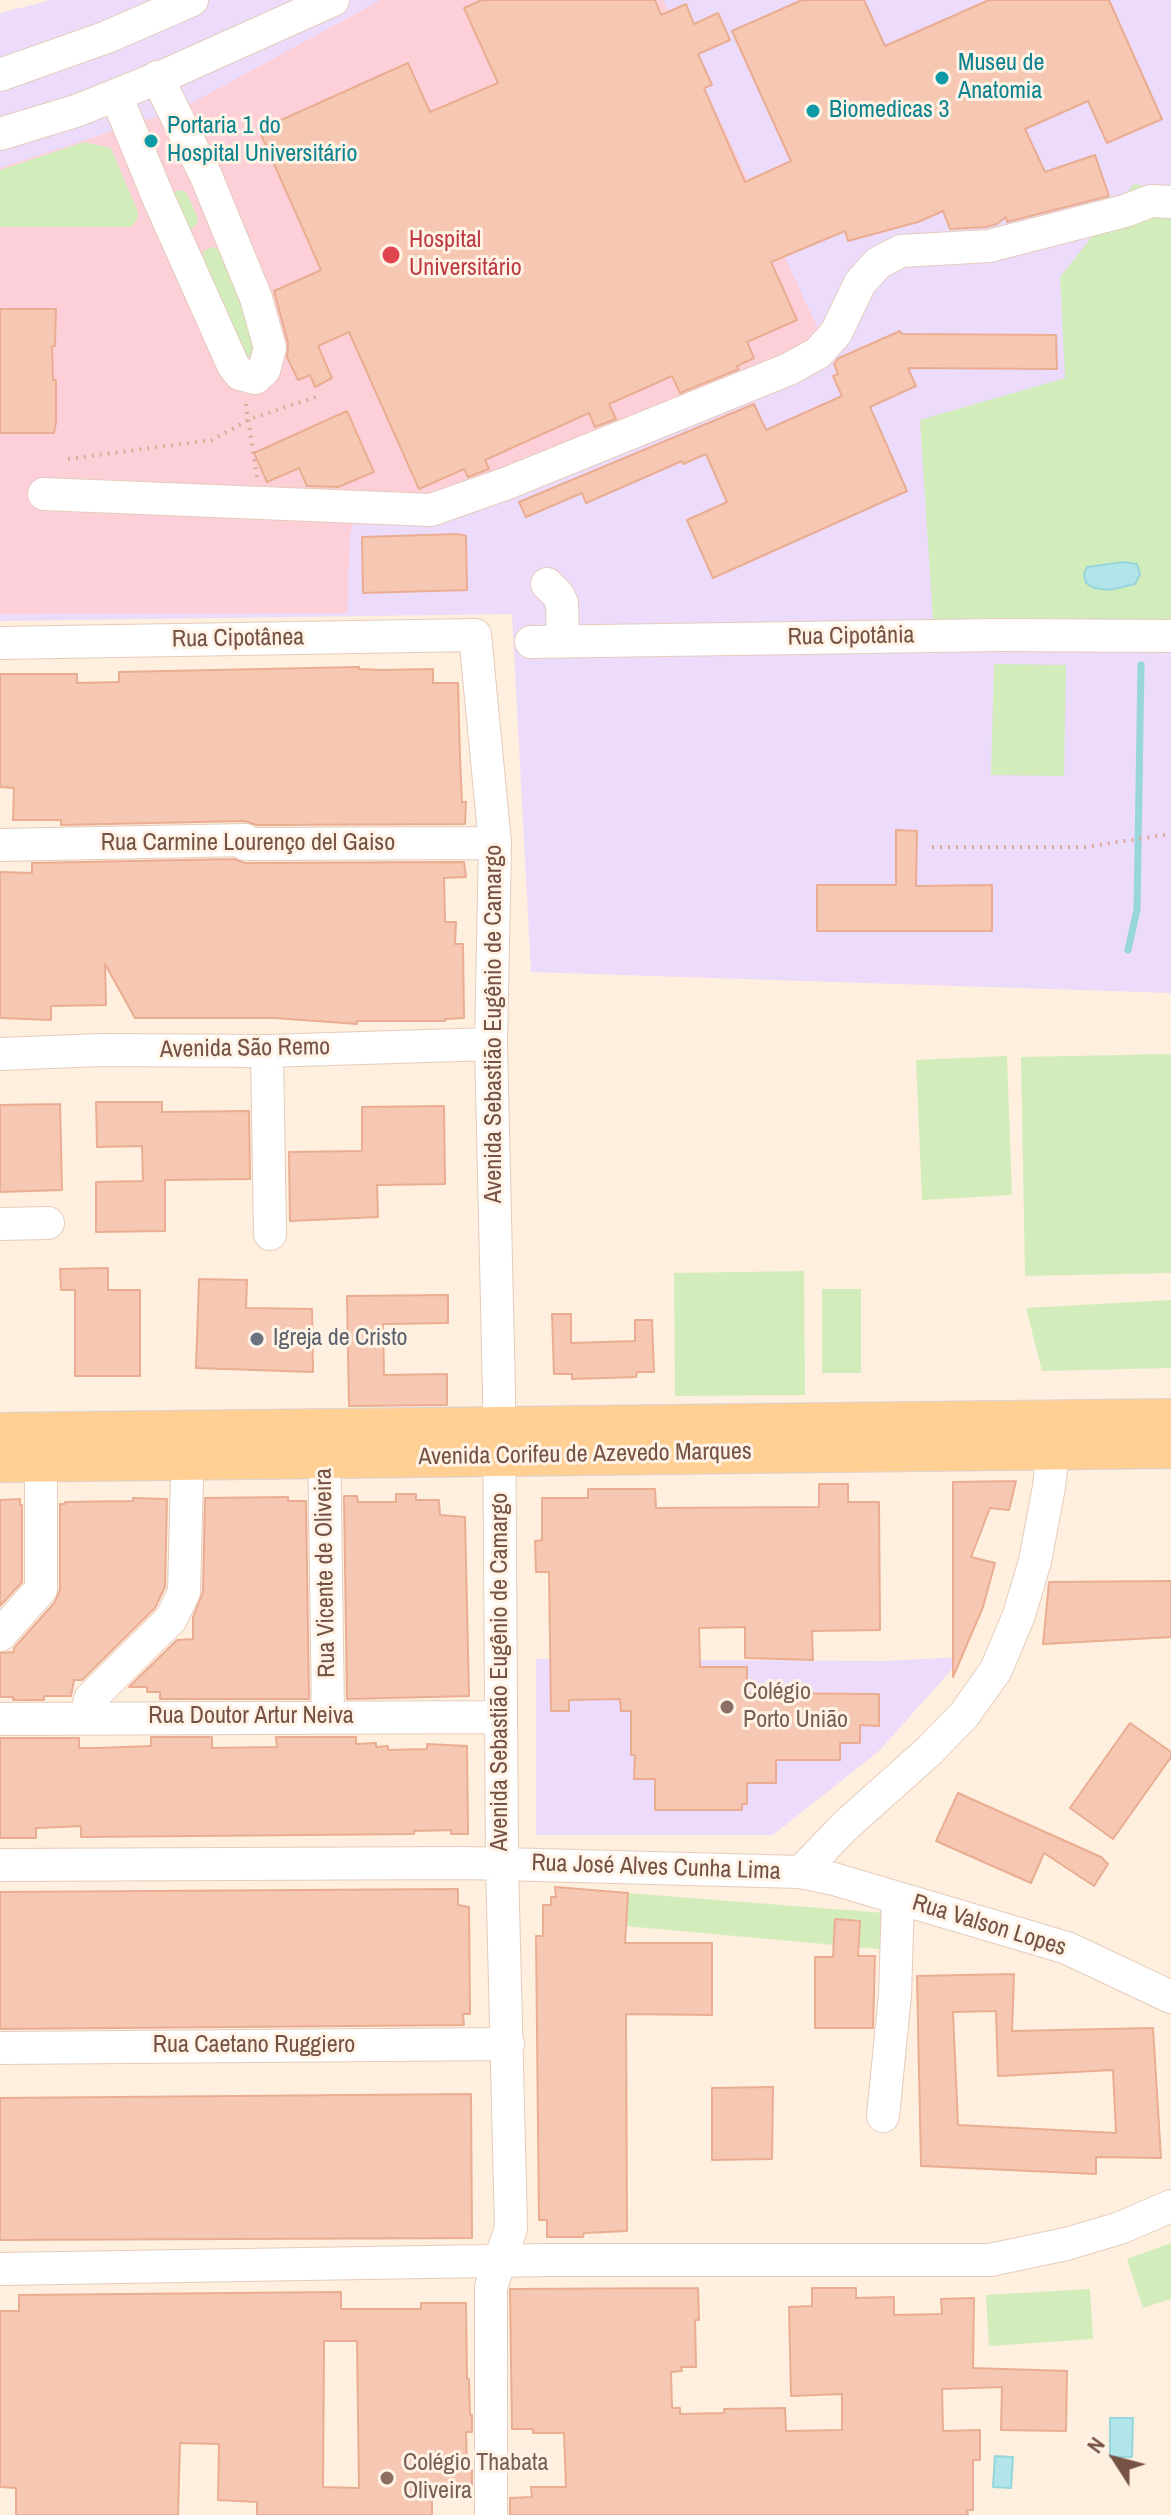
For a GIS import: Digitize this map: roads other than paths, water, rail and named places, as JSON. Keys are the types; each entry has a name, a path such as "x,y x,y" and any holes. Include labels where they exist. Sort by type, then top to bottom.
{"main road":[{"name":"Avenida Corifeu de Azevedo Marques","path":"0,1433 41,1447 188,1446 500,1442 1171,1419"},
{"path":"1053,1450 1055,1441 1061,1436 1171,1433"},
{"name":"Avenida Corifeu de Azevedo Marques","path":"500,1442 1053,1450 1171,1448"},
{"name":"Avenida Corifeu de Azevedo Marques","path":"0,1462 41,1447"}],"street":[{"path":"0,75 107,37 192,0"},
{"path":"0,134 76,111 204,60 333,0"},
{"path":"116,95 233,365 240,374 255,378 260,376 268,363 270,348 256,298 206,176 157,77"},
{"path":"158,197 174,179 206,176"},
{"path":"44,494 431,510 505,484 761,381 818,353 836,333 860,283 878,263 901,251 989,246 1125,211 1151,201 1171,202"},
{"path":"178,242 197,245 215,240 227,223"},
{"name":"Rua Cipotânia","path":"547,584 562,603 547,642 999,635 1171,636"},
{"name":"Rua Cipotânea","path":"0,643 475,635"},
{"name":"Avenida Sebastião Eugênio de Camargo","path":"475,635 495,843 491,1044 500,1442 502,1863 511,2228 491,2287 491,2515"},
{"name":"Rua Carmine Lourenço del Gaiso","path":"0,845 245,840 245,844 495,843"},
{"name":"Avenida São Remo","path":"0,1054 101,1050 267,1051 491,1044"},
{"path":"267,1051 270,1234"},
{"path":"0,1224 48,1223"},
{"name":"Rua Vicente de Oliveira","path":"324,1444 328,1716"},
{"path":"86,1718 90,1699 171,1619 184,1592 188,1446"},
{"path":"0,1635 41,1589 41,1447"},
{"name":"Rua José Alves Cunha Lima","path":"0,1865 502,1863 801,1872 844,1827 929,1751 964,1715 996,1670 1019,1615 1035,1561 1053,1450"},
{"name":"Rua Doutor Artur Neiva","path":"0,1719 501,1717"},
{"name":"Rua Valson Lopes","path":"801,1872 1067,1948 1171,1997"},
{"path":"883,2116 895,1995 898,1899"},
{"name":"Rua Caetano Ruggiero","path":"0,2048 508,2044"},
{"path":"0,2269 499,2261 990,2260 1066,2244 1120,2228 1171,2206"}],"water":[{"path":"1124,562 1137,564 1140,574 1135,584 1109,590 1094,588 1086,583 1084,574 1087,567"},
{"path":"1110,2418 1133,2418 1132,2457 1110,2457"},
{"path":"995,2456 1013,2457 1011,2488 993,2487"}],"waterway":[{"path":"1128,950 1137,910 1141,665"}],"place":[{"name":"Museu de Anatomia","path":"942,78"},
{"name":"Biomedicas 3","path":"813,111"},
{"name":"Portaria 1 do Hospital Universitário","path":"151,141"},
{"name":"Hospital Universitário","path":"391,255"},
{"name":"Igreja de Cristo","path":"257,1339"},
{"name":"Colégio Porto União","path":"727,1707"},
{"name":"Colégio Thabata Oliveira","path":"387,2478"}]}
